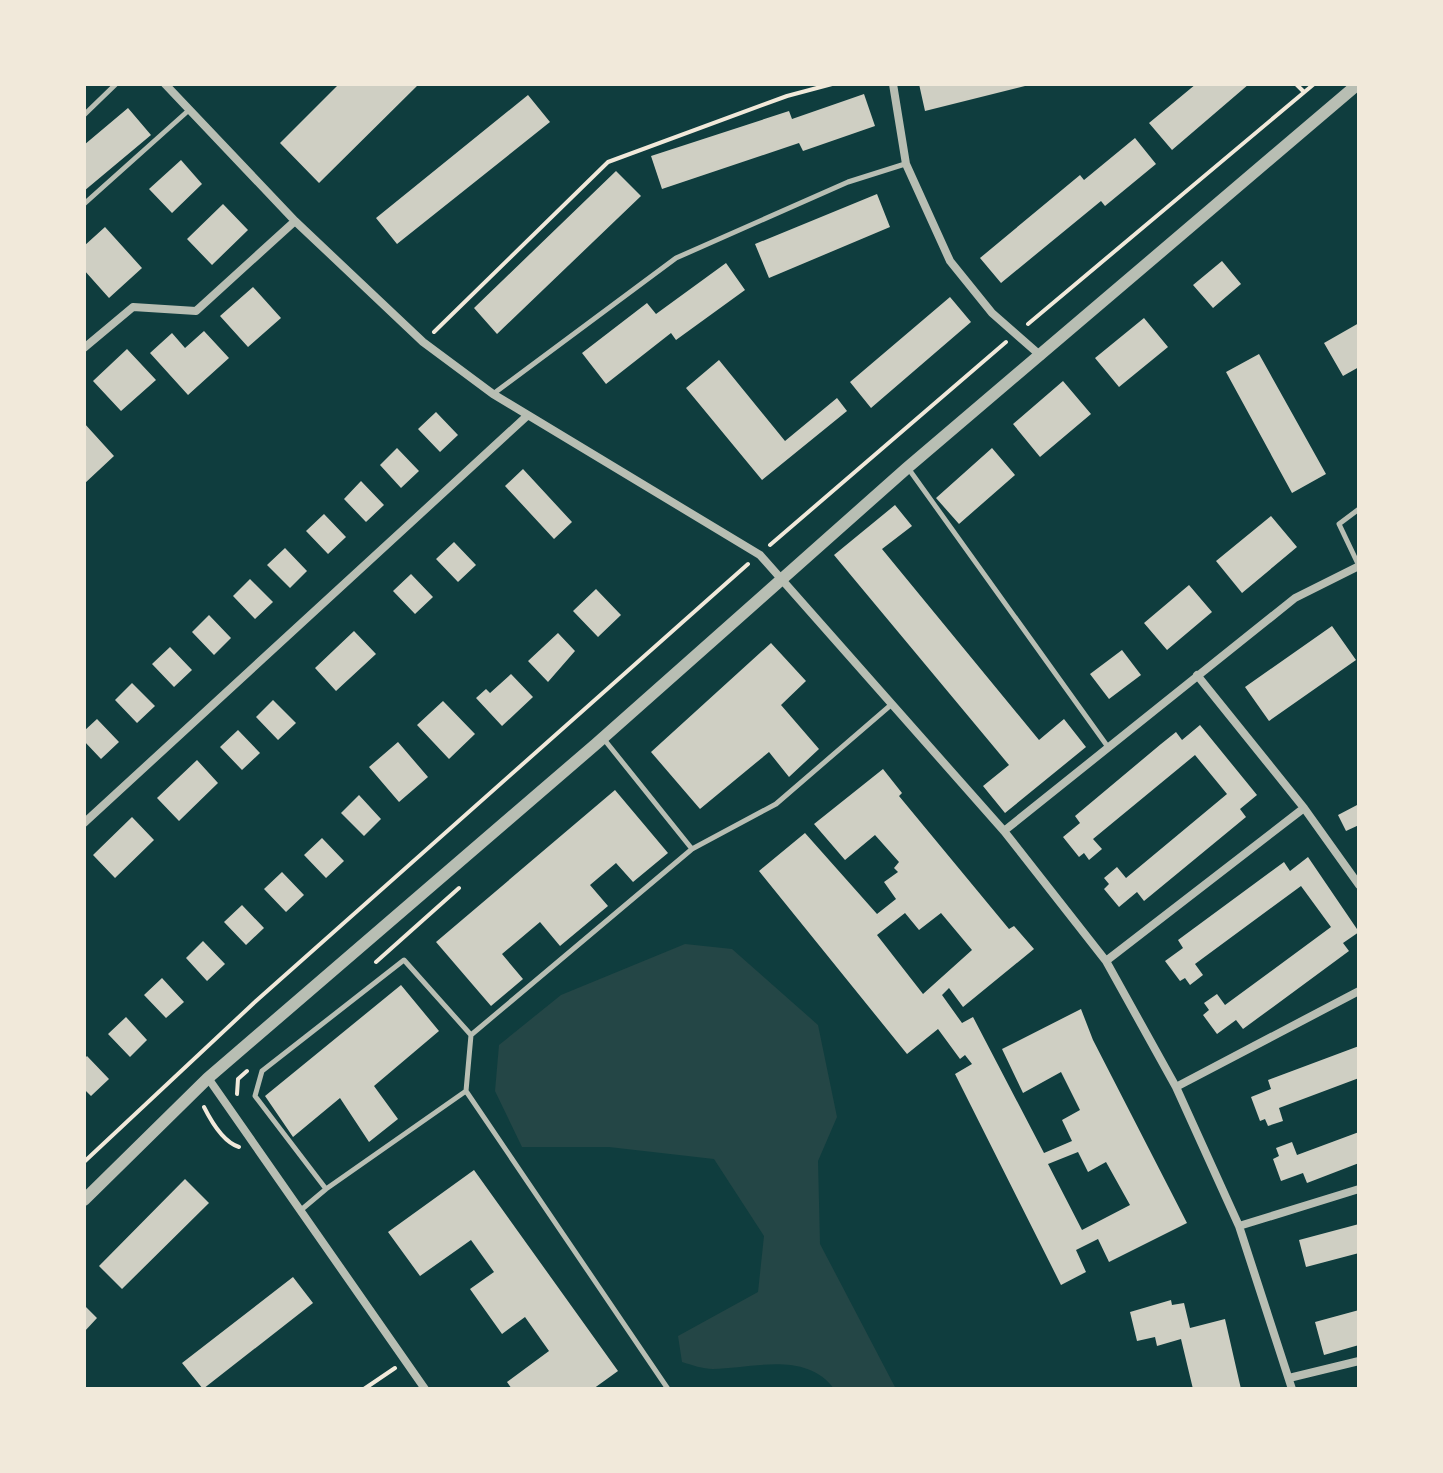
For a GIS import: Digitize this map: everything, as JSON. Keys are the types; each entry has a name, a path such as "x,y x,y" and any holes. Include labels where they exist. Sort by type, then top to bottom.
{"street":[{"path":"165,84 295,221 423,342 493,394 760,555 1004,831 1106,961 1176,1087 1239,1226 1292,1389"},
{"path":"893,84 906,164 950,261 1015,334 1041,356"},
{"path":"84,1200 208,1078 603,738 907,468 1358,84"},
{"path":"84,348 133,307 196,311 295,221"},
{"path":"84,823 528,415"},
{"path":"1004,831 1295,598 1359,566"},
{"path":"1197,675 1304,808 1359,885"},
{"path":"1106,961 1304,808"},
{"path":"1176,1087 1359,991"},
{"path":"208,1078 425,1389"},
{"path":"1239,1226 1359,1189"},
{"path":"1289,1378 1359,1361"}],"lane":[{"path":"84,115 116,84"},
{"path":"84,204 189,110"},
{"path":"493,394 676,258 848,182 906,164"},
{"path":"907,468 1108,747"},
{"path":"1359,509 1339,524 1359,566"},
{"path":"668,1389 466,1091 471,1035 692,849 776,804 893,704"},
{"path":"603,738 692,849"},
{"path":"326,1189 255,1096 262,1071 404,960 471,1035"},
{"path":"301,1210 326,1189 466,1091"}],"path":[{"path":"423,342 608,162 787,96 832,84"},
{"path":"1296,84 1304,92"},
{"path":"84,1162 256,1001 760,555 1015,334 1314,84"},
{"path":"366,971 459,888"},
{"path":"241,1101 236,1092 238,1079 249,1069"},
{"path":"364,1389 405,1360"}],"shaded area":[{"path":"685,944 732,949 818,1025 837,1117 818,1161 820,1244 896,1389 834,1389 823,1377 794,1366 778,1364 713,1369 682,1362 678,1336 758,1292 764,1236 714,1159 609,1147 522,1147 495,1091 499,1045 561,995"}],"building":[{"path":"339,84 419,84 319,183 280,143"},
{"path":"919,84 1029,84 1029,85 925,111"},
{"path":"1196,84 1249,84 1172,150 1149,123"},
{"path":"864,94 875,126 803,151 799,143 662,189 651,156 789,111 792,119"},
{"path":"528,95 550,122 397,244 376,218"},
{"path":"128,108 151,135 84,191 84,145"},
{"path":"1135,138 1156,164 1105,206 1101,201 1001,283 980,258 1080,175 1084,180"},
{"path":"181,160 202,184 172,213 149,189"},
{"path":"616,171 641,196 497,334 474,308"},
{"path":"877,194 890,227 769,278 755,244"},
{"path":"223,204 248,230 212,265 187,239"},
{"path":"105,227 142,268 109,298 84,270 84,246"},
{"path":"1222,261 1241,284 1213,308 1193,285"},
{"path":"726,263 745,290 676,340 671,333 606,384 582,353 647,303 656,314"},
{"path":"253,287 281,318 248,347 220,316"},
{"path":"950,297 971,322 871,408 850,382"},
{"path":"1144,318 1168,347 1119,387 1095,358"},
{"path":"1359,323 1359,367 1343,376 1324,343"},
{"path":"204,331 229,358 188,395 150,353 172,333 185,348"},
{"path":"127,349 156,380 121,411 93,381"},
{"path":"1259,354 1326,474 1292,493 1226,372"},
{"path":"719,360 785,441 837,398 847,411 762,480 686,388"},
{"path":"1063,381 1091,414 1040,457 1013,424"},
{"path":"436,412 458,435 440,452 418,429"},
{"path":"84,423 114,456 84,484"},
{"path":"397,448 419,471 401,488 380,465"},
{"path":"992,448 1015,475 959,524 936,498"},
{"path":"523,469 572,522 554,539 505,486"},
{"path":"361,481 384,505 366,522 344,499"},
{"path":"895,505 912,526 882,549 1039,740 1064,719 1086,747 1005,813 983,786 1009,765 834,555"},
{"path":"324,514 346,537 328,554 306,531"},
{"path":"1271,516 1297,547 1242,593 1216,561"},
{"path":"454,542 476,565 458,582 436,559"},
{"path":"285,548 307,571 290,588 267,565"},
{"path":"411,574 433,597 415,614 393,591"},
{"path":"250,579 273,602 255,619 233,596"},
{"path":"1189,585 1212,612 1167,650 1144,623"},
{"path":"596,589 621,615 598,637 573,611"},
{"path":"209,615 231,638 214,655 192,632"},
{"path":"1332,626 1356,660 1269,721 1245,687"},
{"path":"354,631 376,654 336,691 315,668"},
{"path":"558,633 575,651 548,682 528,661"},
{"path":"771,643 806,681 781,705 819,749 789,777 769,752 700,809 651,752"},
{"path":"170,647 192,670 174,687 152,664"},
{"path":"1122,650 1141,675 1109,699 1090,674"},
{"path":"511,674 533,697 502,726 476,698 486,689 490,693"},
{"path":"132,683 155,706 137,723 115,700"},
{"path":"273,700 296,723 278,740 256,717"},
{"path":"443,701 475,734 449,759 417,725"},
{"path":"97,719 119,742 101,759 84,741 84,731"},
{"path":"1200,725 1257,795 1240,809 1246,817 1144,901 1137,892 1119,907 1104,889 1109,884 1104,878 1117,867 1126,878 1227,794 1195,755 1093,839 1102,849 1089,860 1084,853 1079,857 1063,837 1080,823 1075,816 1161,744 1176,732 1182,740"},
{"path":"238,730 260,753 242,770 220,747"},
{"path":"398,742 428,777 399,802 369,767"},
{"path":"197,760 218,783 179,821 157,798"},
{"path":"883,769 902,793 899,796 1009,929 1014,926 1034,949 963,1007 949,988 942,995 962,1023 973,1017 1044,1153 1072,1141 1062,1120 1080,1110 1061,1072 1023,1093 1002,1049 1081,1009 1093,1040 1187,1223 1109,1262 1098,1239 1076,1250 1086,1272 1061,1285 955,1074 972,1064 965,1055 960,1059 938,1029 907,1054 759,871 805,833 877,914 896,899 884,882 898,872 894,868 899,862 875,835 845,860 814,824","holes":["905,913 919,930 941,913 972,950 923,994 877,935","1078,1152 1088,1172 1106,1162 1130,1205 1082,1230 1048,1164"]},
{"path":"615,790 668,853 633,882 616,863 590,885 608,906 560,946 540,922 502,954 523,979 491,1006 436,942"},
{"path":"359,795 381,819 364,836 341,813"},
{"path":"1359,804 1359,825 1346,831 1338,815"},
{"path":"132,817 154,840 115,878 93,855"},
{"path":"322,838 344,861 326,878 304,855"},
{"path":"1308,857 1359,932 1343,943 1349,951 1243,1029 1236,1020 1217,1034 1203,1015 1209,1010 1204,1003 1217,994 1225,1005 1331,927 1301,886 1195,964 1203,975 1190,985 1185,978 1180,981 1165,961 1183,948 1178,940 1284,862 1290,871"},
{"path":"282,872 304,895 286,912 264,889"},
{"path":"242,905 264,928 246,945 224,922"},
{"path":"203,941 225,964 207,981 186,958"},
{"path":"162,978 184,1002 166,1018 144,995"},
{"path":"401,985 439,1031 374,1086 398,1119 369,1142 340,1098 293,1137 265,1096"},
{"path":"126,1017 147,1040 130,1057 108,1034"},
{"path":"1359,1046 1359,1078 1279,1108 1283,1121 1268,1126 1265,1119 1260,1121 1251,1097 1271,1089 1268,1080"},
{"path":"87,1056 109,1079 91,1096 84,1089 84,1059"},
{"path":"1359,1132 1359,1163 1307,1183 1303,1173 1281,1181 1273,1159 1279,1156 1276,1148 1292,1142 1297,1155"},
{"path":"474,1170 618,1371 593,1389 512,1389 507,1382 549,1351 525,1317 502,1334 470,1289 494,1272 471,1240 420,1276 388,1232"},
{"path":"185,1179 209,1203 122,1289 99,1266"},
{"path":"1359,1224 1359,1253 1306,1267 1299,1240"},
{"path":"293,1277 313,1303 203,1389 182,1363"},
{"path":"1171,1300 1172,1305 1184,1303 1190,1328 1225,1319 1241,1389 1193,1389 1181,1339 1157,1346 1155,1337 1137,1341 1130,1312"},
{"path":"84,1305 97,1318 84,1332"},
{"path":"1359,1310 1359,1345 1324,1355 1315,1322"}]}
